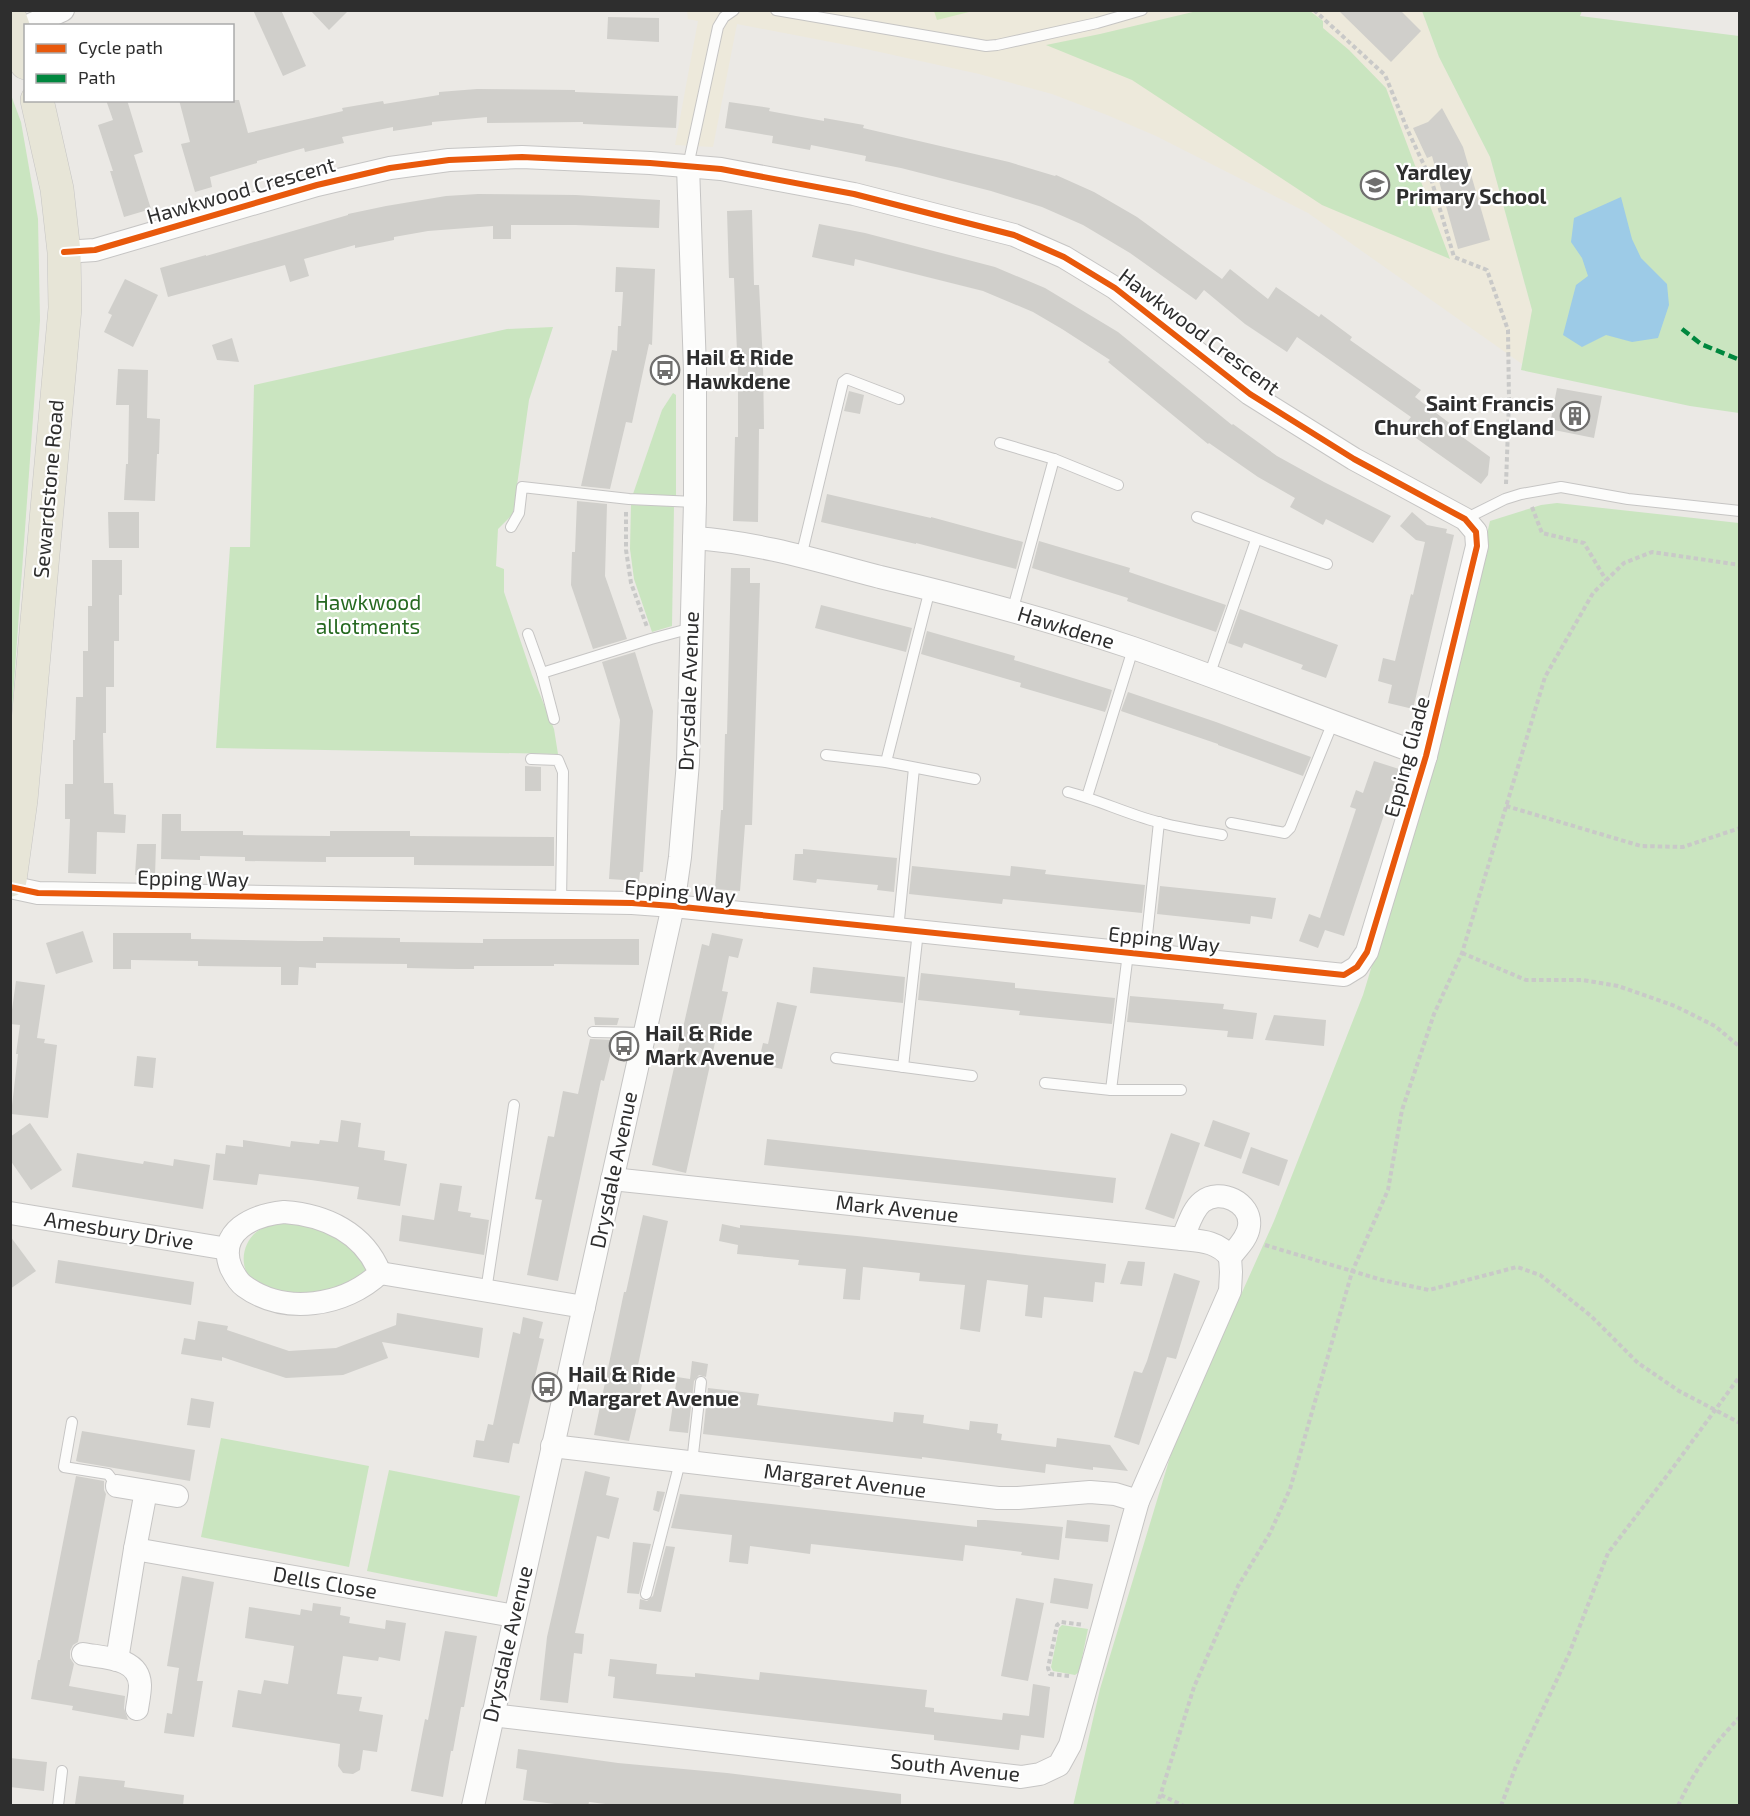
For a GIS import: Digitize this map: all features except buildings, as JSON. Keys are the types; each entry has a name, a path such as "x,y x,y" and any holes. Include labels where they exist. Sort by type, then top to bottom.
{"main road":[{"path":"20,25 24,50"},
{"name":"Sewardstone Road","path":"10,880 21,800 65,308 64,252 57,189 37,102"}],"street":[{"path":"20,25 63,10"},
{"name":"Hawkwood Crescent","path":"64,252 95,250 317,184 390,168 439,161 522,158 650,163 747,173 854,194 1014,235 1064,257 1116,288 1250,394 1354,459 1459,516"},
{"name":"Drysdale Avenue","path":"472,1806 673,906 680,857 688,762 695,502 695,370 688,166"},
{"name":"Epping Glade","path":"1309,972 1344,975 1357,968 1367,952 1426,756 1477,546 1476,532 1459,516"},
{"name":"Hawkdene","path":"694,538 732,542 801,557 1012,612 1133,649 1426,756"},
{"name":"Epping Way","path":"10,887 38,893 632,903 1309,972"},
{"name":"Mark Avenue","path":"612,1179 1208,1242 1222,1248 1230,1257"},
{"path":"1182,1239 1194,1213 1203,1201 1221,1195 1230,1198 1241,1204 1248,1216 1249,1226 1244,1239 1230,1257"},
{"path":"380,1273 375,1261 356,1237 342,1227 304,1214 284,1212 253,1219 232,1235 228,1249 228,1261 233,1273 243,1285 278,1301 319,1304 358,1290 380,1273 584,1307"},
{"name":"Amesbury Drive","path":"10,1214 228,1249"},
{"name":"South Avenue","path":"492,1715 1022,1777 1040,1774 1059,1765 1070,1745 1138,1501 1230,1291 1230,1257"},
{"name":"Margaret Avenue","path":"552,1446 998,1498 1090,1492 1115,1494 1138,1501"},
{"path":"117,1486 177,1496"},
{"path":"117,1660 146,1491"},
{"name":"Dells Close","path":"135,1549 514,1616"},
{"path":"83,1654 125,1662 132,1667 139,1676 137,1709"}],"lane":[{"path":"688,166 718,27 734,10"},
{"path":"776,10 986,46 1097,23 1142,10"},
{"path":"801,557 843,382 847,379 899,399"},
{"path":"1000,442 1054,459 1118,485"},
{"path":"1012,612 1054,459"},
{"path":"511,527 519,513 522,487 629,499 695,502"},
{"path":"1459,516 1526,492 1561,487 1628,500 1740,511"},
{"path":"1197,517 1328,564"},
{"path":"1209,676 1256,540"},
{"path":"886,762 930,589"},
{"path":"542,673 692,628"},
{"path":"528,634 542,673 554,719"},
{"path":"1087,797 1133,649"},
{"path":"1230,823 1285,833 1290,828 1333,722"},
{"path":"826,755 886,762 975,779"},
{"path":"531,759 558,760 563,772 561,902"},
{"path":"903,1067 914,768"},
{"path":"1068,792 1159,822 1222,835"},
{"path":"1111,1090 1159,822"},
{"path":"593,1032 645,1033"},
{"path":"836,1058 972,1076"},
{"path":"1045,1083 1111,1090 1181,1090"},
{"path":"486,1291 514,1105"},
{"path":"646,1594 686,1462 701,1382"},
{"path":"72,1422 64,1467 108,1474 117,1486"},
{"path":"58,1806 62,1771"}],"path":[{"path":"1314,10 1385,75 1432,182 1454,257 1487,270 1508,330 1509,401 1505,499"},
{"path":"1526,492 1542,533 1584,543 1606,580"},
{"path":"629,499 626,510 626,550 631,583 651,639"},
{"path":"1157,1806 1194,1687 1238,1586 1270,1533 1290,1488 1352,1272 1388,1190 1402,1110 1434,1014 1462,952 1545,677 1593,592 1624,563 1652,552 1740,565"},
{"path":"1506,806 1641,846 1683,847 1740,828"},
{"path":"1462,952 1527,980 1583,980 1618,986 1675,1006 1715,1026 1740,1047"},
{"path":"1244,1239 1352,1272 1429,1290 1516,1268 1540,1275 1591,1316 1638,1363 1679,1391 1740,1423"},
{"path":"1501,1806 1516,1766 1569,1654 1608,1553 1740,1376"},
{"path":"1088,1679 1050,1674 1048,1668 1057,1624 1061,1622 1103,1628"},
{"path":"1678,1806 1690,1779 1714,1743 1740,1717"},
{"path":"1161,1795 1184,1806"}],"shaded area":[{"name":"Yardley Primary School","path":"687,11 1422,11 1439,57 1490,157 1532,310 1522,364 1308,213 1156,136 1107,115 1052,94 979,74 737,24 713,147 675,145 698,21 688,19"}],"green space":[{"path":"934,10 973,11 937,20"},
{"path":"1197,11 1310,11 1323,21 1323,28 1349,50 1386,88 1450,259 1322,205 1132,80 1046,45"},
{"path":"1422,11 1582,11 1580,16 1739,36 1739,413 1690,406 1521,370 1532,310 1490,157 1439,57"},
{"path":"11,95 21,122 38,219 40,320 11,724"},
{"name":"Hawkwood allotments","path":"553,327 529,400 513,514 498,529 496,566 504,569 504,592 532,675 554,729 558,754 216,748 230,547 250,547 254,385 507,329"},
{"path":"673,393 676,395 676,496 633,494 662,410"},
{"path":"1557,503 1739,523 1739,1805 1073,1806 1100,1689 1174,1444 1274,1221 1363,995 1435,758 1490,521 1541,505"},
{"path":"631,505 674,506 672,626 652,632 634,579 630,549"},
{"path":"284,1223 310,1226 337,1237 365,1258 368,1273 331,1291 319,1294 283,1291 258,1284 247,1273 244,1266 246,1246 254,1234 260,1230"},
{"path":"221,1438 369,1466 349,1567 201,1537"},
{"path":"389,1470 520,1496 497,1597 367,1571"},
{"path":"1062,1625 1088,1629 1079,1672 1075,1675 1053,1671 1051,1667 1059,1628"}],"water":[{"path":"1621,197 1632,239 1641,258 1667,284 1669,305 1658,338 1632,342 1606,335 1582,347 1563,335 1576,285 1588,276 1582,258 1571,242 1574,218"}],"marked path":[{"path":"1682,329 1701,344 1740,360"}],"cycle path":[{"path":"10,887 38,893 632,903 1344,975 1357,967 1367,952 1426,756 1477,546 1476,532 1465,519 1354,459 1250,394 1115,288 1064,257 1014,235 854,194 721,169 650,163 522,157 449,160 390,168 317,185 95,250 64,252"}],"place":[{"name":"Yardley Primary School","path":"1375,185"},
{"name":"Hail & Ride Hawkdene","path":"665,370"},
{"name":"Saint Francis Church of England","path":"1575,416"},
{"name":"Hail & Ride Mark Avenue","path":"624,1046"},
{"name":"Hail & Ride Margaret Avenue","path":"547,1387"}]}
